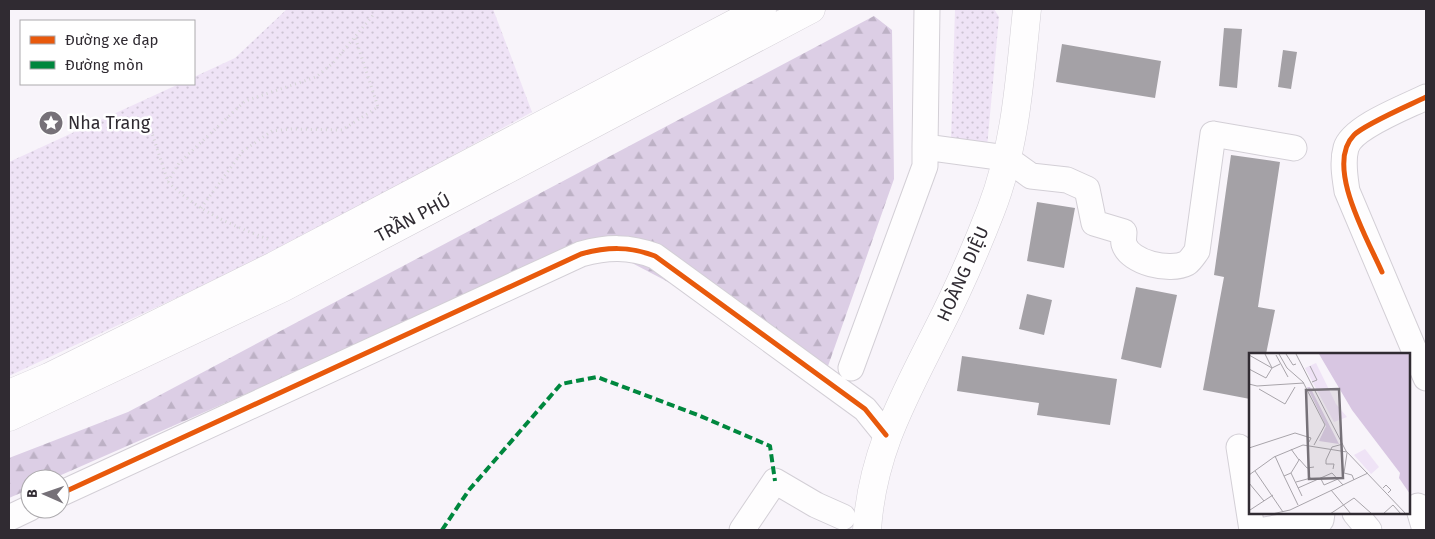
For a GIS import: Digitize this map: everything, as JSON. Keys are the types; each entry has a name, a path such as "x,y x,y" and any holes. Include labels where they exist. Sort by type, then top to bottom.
{"main road":[{"name":"TRẦN PHÚ","path":"9,394 49,377 274,266 762,9"},
{"name":"TRẦN PHÚ","path":"9,417 282,288 811,9"},
{"name":"HOÀNG DIỆU","path":"867,530 874,482 886,435 977,244 992,207 1018,106 1022,19"}],"street":[{"path":"851,368 925,166 927,9"},
{"path":"1426,97 1356,133 1346,148 1344,174 1347,191 1426,378"},
{"path":"925,147 1006,158 1031,176 1068,180 1087,189 1094,223 1124,232 1124,244 1136,257 1159,265 1179,265 1188,262 1197,251 1213,134 1294,148"},
{"path":"70,489 581,254 615,247 636,249 655,256 865,409 886,435"},
{"path":"1239,447 1249,511"},
{"path":"742,530 775,481 816,505 843,517"},
{"path":"1249,514 1252,530"},
{"path":"1264,530 1321,520 1322,514"},
{"path":"1356,514 1370,530"}],"path":[{"path":"168,182 179,163 245,101 316,78 333,63 374,14"},
{"path":"201,208 243,151 272,132 291,129 342,130 378,107 355,37"},
{"path":"151,130 168,182 186,199 222,222 270,240"}],"shaded area":[{"path":"287,9 493,9 532,112 296,242 9,376 9,162 177,85 195,85 195,77 235,58"},
{"path":"955,9 994,9 999,17 987,147 951,140"}],"green space":[{"path":"874,16 892,30 894,179 828,366 592,242 70,471 70,469 20,469 20,493 9,498 9,458 128,412"}],"building":[{"path":"1224,28 1242,29 1237,88 1219,86"},
{"path":"1062,44 1161,61 1155,98 1056,82"},
{"path":"1283,50 1297,52 1291,89 1278,87"},
{"path":"1231,155 1280,162 1258,307 1275,310 1266,353 1249,353 1249,399 1203,390 1224,277 1214,275"},
{"path":"1037,202 1075,208 1064,268 1027,261"},
{"path":"1136,287 1177,295 1161,368 1121,359"},
{"path":"1027,294 1052,300 1044,335 1019,329"},
{"path":"962,356 1117,379 1110,425 1037,415 1039,403 957,391"}],"marked path":[{"path":"442,530 469,490 561,384 597,377 698,415 770,446 775,481"}],"cycle path":[{"path":"1382,272 1359,222 1346,183 1344,165 1346,148 1354,135 1377,120 1426,97"},
{"path":"70,489 581,254 609,249 636,250 655,256 865,409 886,435"}],"place":[{"name":"Nha Trang","path":"51,123"}]}
